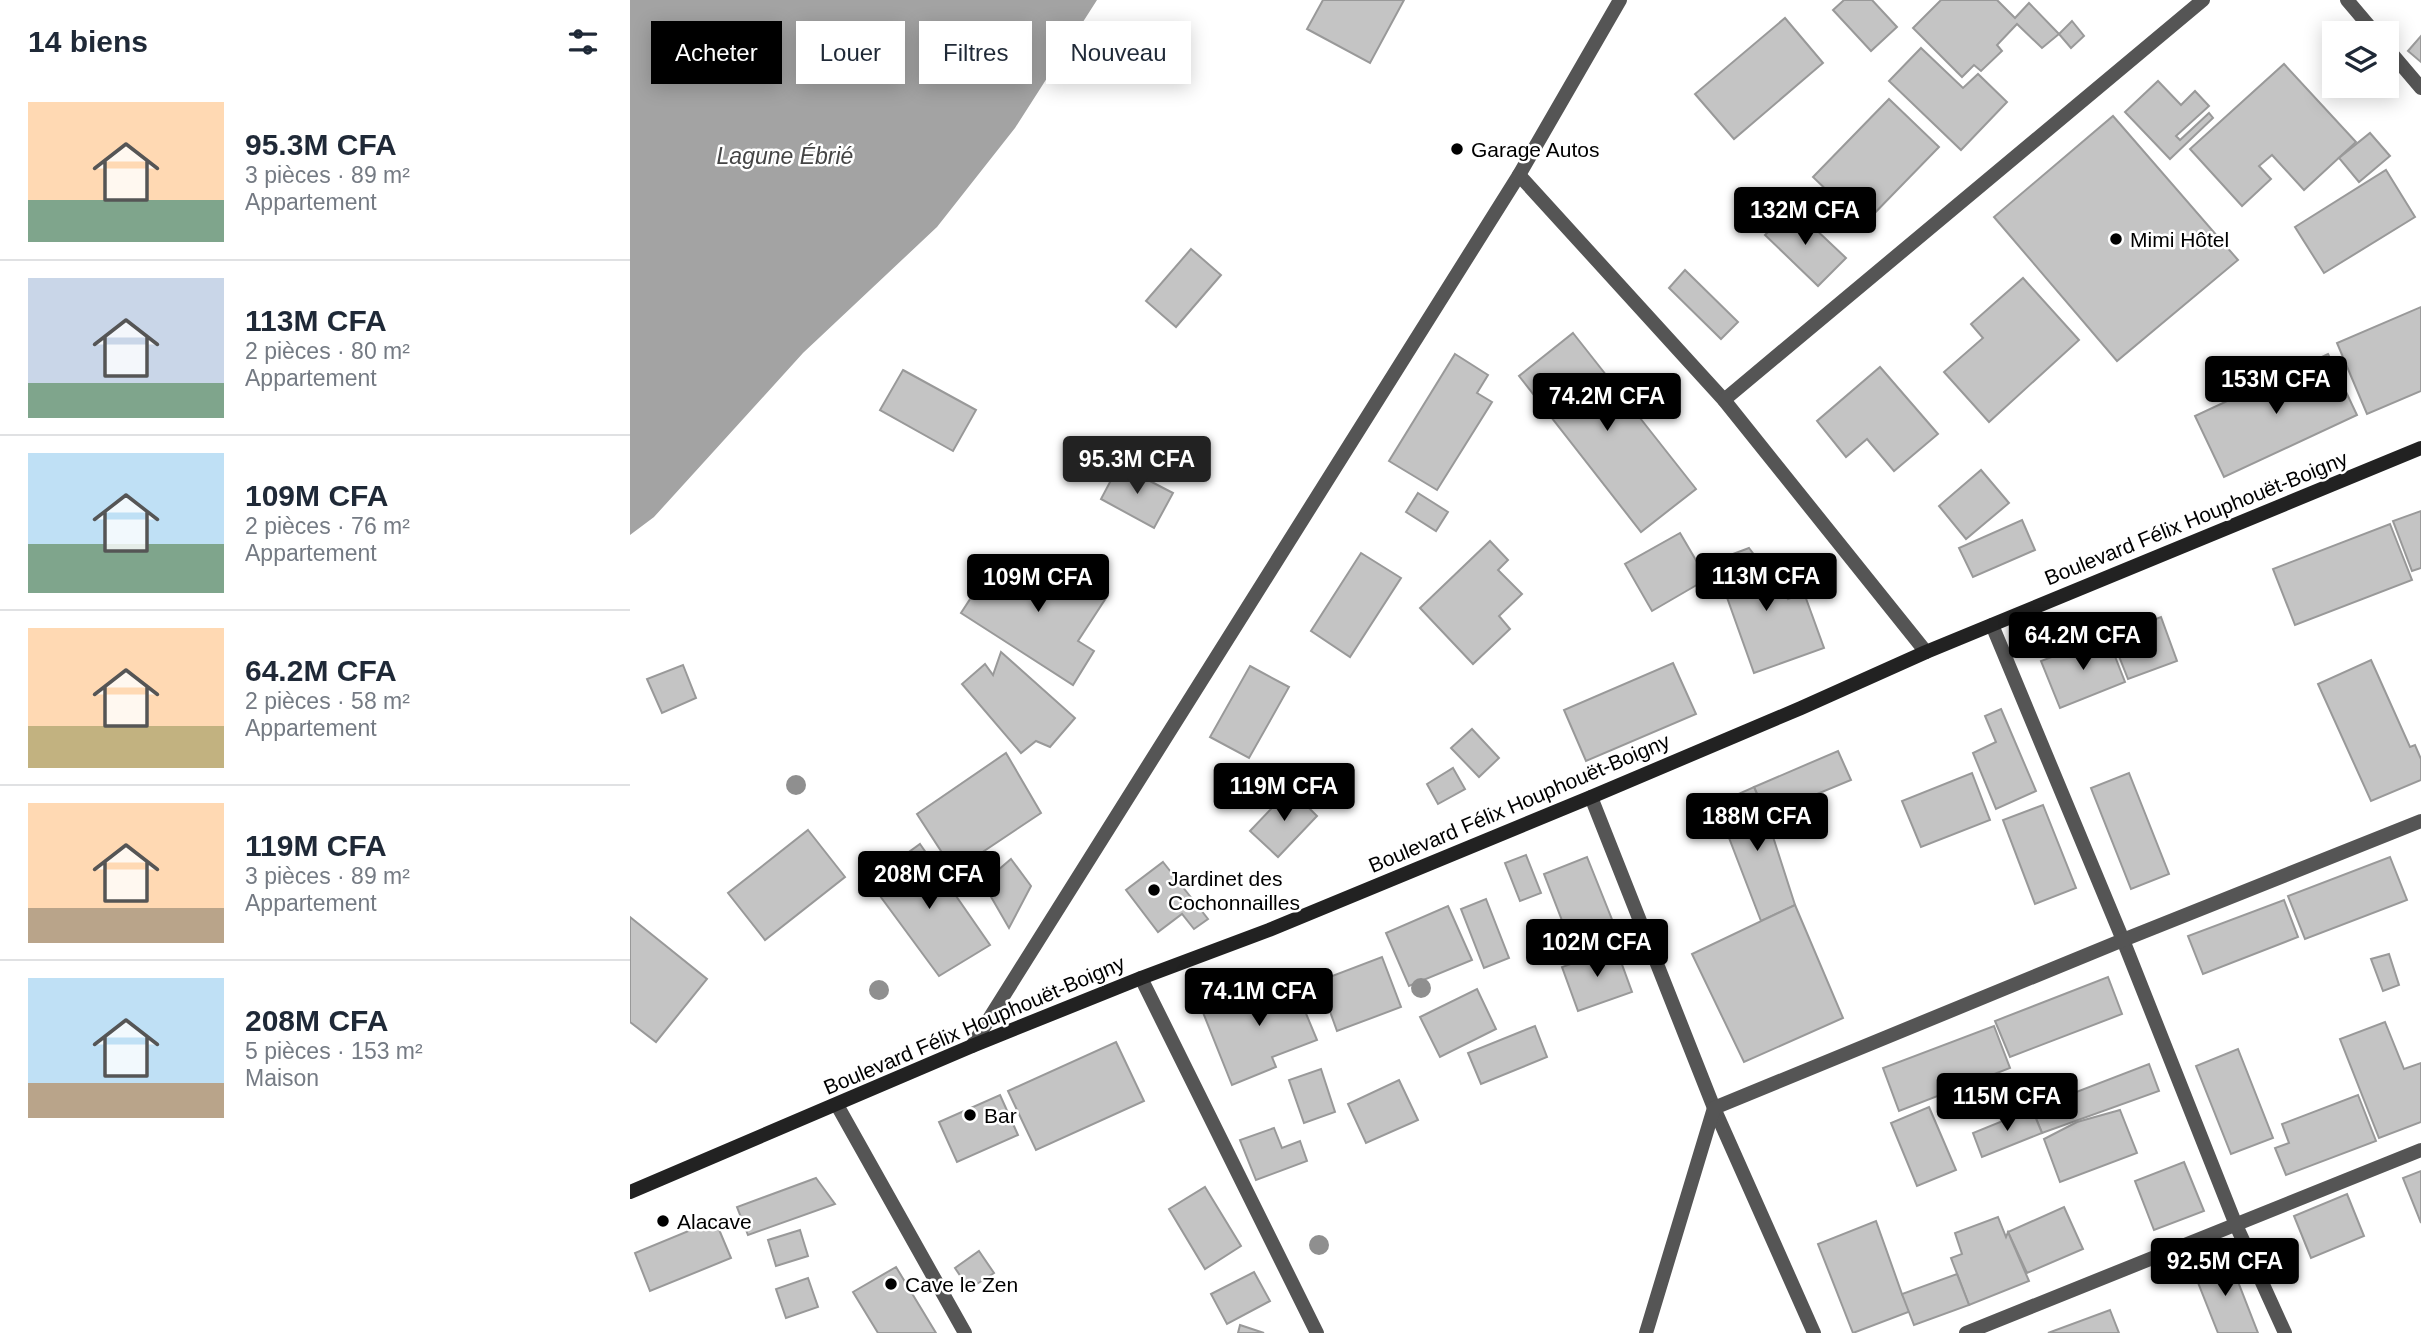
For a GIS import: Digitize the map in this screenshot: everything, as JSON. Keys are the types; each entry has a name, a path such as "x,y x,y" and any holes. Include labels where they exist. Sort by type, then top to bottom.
{"street":[{"path":"972,1046 1519,175 1620,0"},
{"path":"1724,400 2203,0"},
{"path":"2347,0 2365,21"},
{"path":"2399,62 2421,88"},
{"path":"1519,175 1724,400 1926,652"},
{"name":"Boulevard Félix Houphouët-Boigny","path":"630,1192 972,1046 1269,930 1591,797 1926,652 2421,449"},
{"path":"1992,625 2123,940 2236,1225 2285,1333"},
{"path":"1591,797 1714,1108 1814,1333"},
{"path":"1714,1108 2421,821"},
{"path":"1141,978 1164,1030 1317,1333"},
{"path":"837,1105 965,1333"},
{"path":"1646,1333 1714,1108"},
{"path":"1966,1333 2421,1150"}],"water":[{"name":"Lagune Ébrié","path":"630,0 1097,0 1084,21 1046,21 1046,80 1015,128 937,227 803,353 654,517 630,535"}],"building":[{"path":"1323,0 1404,0 1370,63 1307,29"},
{"path":"1844,0 1872,0 1897,27 1871,51 1833,10"},
{"path":"1941,0 1997,0 2015,18 2029,3 2059,34 2042,48 2017,24 1997,45 2002,51 1981,71 1974,65 1962,77 1913,28"},
{"path":"1785,18 1823,63 1734,139 1695,94"},
{"path":"2072,21 2084,36 2071,48 2059,34"},
{"path":"2421,36 2421,62 2408,51"},
{"path":"1921,48 1963,88 1978,74 2007,102 1961,150 1889,81"},
{"path":"2284,64 2356,142 2304,190 2272,155 2259,166 2271,179 2242,206 2190,149"},
{"path":"2158,81 2181,105 2195,91 2209,106 2176,136 2180,140 2209,113 2213,118 2170,159 2125,112"},
{"path":"1889,99 1939,147 1863,225 1813,177"},
{"name":"Mimi Hôtel","path":"2113,116 2238,260 2117,361 1994,217"},
{"path":"2370,133 2390,156 2359,182 2339,158"},
{"path":"2386,170 2415,217 2324,273 2295,227"},
{"path":"1792,207 1846,258 1818,286 1765,235"},
{"path":"1191,249 1221,275 1176,327 1146,301"},
{"path":"1685,270 1738,322 1721,339 1669,288"},
{"path":"2023,278 2079,340 1989,422 1944,372 1983,338 1971,324"},
{"path":"2421,307 2421,391 2367,414 2337,343"},
{"path":"1573,333 1696,489 1641,532 1519,376"},
{"path":"1455,354 1488,375 1477,393 1492,402 1437,490 1389,461"},
{"path":"2328,354 2357,415 2224,477 2195,416"},
{"path":"1880,367 1938,434 1894,471 1867,439 1846,457 1817,421"},
{"path":"903,370 976,410 953,451 880,410"},
{"path":"1119,465 1173,493 1154,528 1101,499"},
{"path":"1981,470 2009,503 1966,539 1939,506"},
{"path":"1418,493 1448,512 1436,531 1406,512"},
{"path":"2421,511 2421,568 2412,571 2393,521"},
{"path":"2022,520 2035,550 1973,577 1959,548"},
{"path":"2390,524 2412,580 2295,625 2273,569"},
{"path":"1680,533 1707,579 1652,611 1625,564"},
{"path":"1490,541 1508,560 1498,570 1522,594 1499,616 1510,629 1473,664 1420,608"},
{"path":"1749,548 1788,599 1804,593 1824,648 1754,673 1714,561"},
{"path":"1361,553 1401,578 1350,657 1311,631"},
{"path":"1045,557 1106,598 1078,641 1094,651 1073,685 961,613 997,558 1030,580"},
{"path":"2161,617 2177,661 2128,679 2111,636"},
{"path":"2107,636 2125,682 2060,708 2041,661"},
{"path":"1001,652 1075,718 1050,747 1036,741 1021,753 962,684 985,664 993,675"},
{"path":"2371,660 2410,747 2415,745 2421,759 2421,780 2371,801 2318,684"},
{"path":"1673,663 1696,714 1586,761 1564,710"},
{"path":"683,665 696,698 662,713 647,679"},
{"path":"1250,666 1289,687 1249,758 1210,737"},
{"path":"2001,709 2036,791 1996,809 1973,753 1996,742 1985,716"},
{"path":"1472,729 1499,758 1479,777 1451,748"},
{"path":"1838,751 1851,780 1766,815 1754,787"},
{"path":"1006,753 1041,813 954,871 917,814"},
{"path":"1453,768 1465,789 1438,804 1427,784"},
{"path":"1972,773 1990,820 1921,847 1902,801"},
{"path":"2129,773 2169,874 2131,889 2091,788"},
{"path":"1754,787 1766,815 1795,905 1761,921 1716,804"},
{"path":"1290,789 1317,816 1278,857 1250,831"},
{"path":"2043,805 2076,888 2035,904 2003,820"},
{"path":"808,830 845,877 765,940 728,893"},
{"path":"920,844 990,945 939,976 869,881"},
{"path":"1526,855 1541,893 1520,901 1505,863"},
{"path":"1587,857 1619,937 1575,954 1544,874"},
{"path":"2390,857 2407,900 2305,939 2288,896"},
{"path":"1011,859 1031,886 1009,928 983,883"},
{"path":"1163,862 1208,919 1194,929 1182,914 1158,932 1126,890"},
{"path":"1486,899 1509,958 1484,968 1461,909"},
{"path":"2284,900 2298,937 2203,974 2188,936"},
{"path":"1795,905 1843,1018 1744,1062 1692,954"},
{"path":"1448,906 1472,960 1409,986 1386,933"},
{"path":"630,917 707,979 656,1042 630,1022"},
{"path":"1616,948 1632,992 1578,1011 1562,967"},
{"path":"2389,954 2399,985 2383,991 2371,959"},
{"path":"1382,957 1401,1007 1337,1031 1319,981"},
{"path":"1290,975 1317,1040 1272,1057 1276,1067 1232,1085 1202,1010"},
{"path":"2108,977 2122,1014 2010,1057 1995,1021"},
{"path":"1477,989 1496,1029 1440,1057 1420,1017"},
{"path":"2385,1022 2404,1069 2421,1063 2421,1122 2379,1138 2340,1039"},
{"path":"1535,1026 1547,1057 1481,1084 1468,1053"},
{"path":"1994,1026 2010,1068 1899,1111 1883,1068"},
{"path":"1116,1042 1144,1101 1036,1150 1008,1091"},
{"path":"2238,1049 2273,1138 2231,1154 2196,1066"},
{"path":"2149,1064 2159,1091 2042,1133 2032,1109"},
{"path":"1321,1069 1335,1112 1304,1123 1289,1080"},
{"path":"1399,1080 1418,1120 1366,1143 1348,1104"},
{"path":"1000,1095 1018,1135 957,1162 939,1122"},
{"path":"2358,1095 2376,1141 2286,1175 2275,1148 2289,1143 2282,1124"},
{"path":"1929,1107 1956,1170 1917,1186 1891,1123"},
{"path":"2032,1109 2042,1133 1982,1157 1973,1133"},
{"path":"2120,1110 2137,1153 2060,1182 2044,1139 2077,1122"},
{"path":"1274,1128 1282,1148 1300,1141 1307,1161 1256,1180 1240,1140"},
{"path":"2184,1162 2204,1211 2154,1230 2135,1181"},
{"path":"2421,1171 2421,1223 2403,1178"},
{"path":"816,1178 835,1204 748,1235 737,1207"},
{"path":"1205,1187 1241,1246 1205,1269 1169,1209"},
{"path":"2347,1194 2364,1236 2311,1258 2294,1216"},
{"path":"2064,1207 2083,1249 2027,1273 2008,1232"},
{"path":"1998,1217 2006,1237 2008,1232 2029,1281 1969,1305 1951,1258 1962,1254 1955,1233"},
{"path":"715,1220 731,1258 650,1291 635,1253"},
{"path":"1876,1221 1902,1294 1911,1311 1853,1333 1818,1244"},
{"path":"800,1230 808,1256 776,1266 768,1240"},
{"path":"979,1251 994,1273 969,1289 955,1268"},
{"path":"2228,1256 2258,1333 2218,1333 2193,1270"},
{"path":"896,1267 936,1333 878,1333 853,1292"},
{"path":"1254,1272 1270,1301 1227,1324 1211,1294"},
{"path":"1957,1274 1969,1305 1914,1325 1902,1294"},
{"path":"808,1278 818,1307 786,1318 776,1289"},
{"path":"2110,1310 2119,1333 2048,1333"},
{"path":"1240,1325 1264,1333 1238,1333"}],"place":[{"name":"Garage Autos","path":"1457,149"},
{"name":"Mimi Hôtel","path":"2116,239"},
{"name":"Jardinet des Cochonnailles","path":"1154,890"},
{"name":"Bar","path":"970,1115"},
{"name":"Alacave","path":"663,1221"},
{"name":"Cave le Zen","path":"891,1284"}]}
